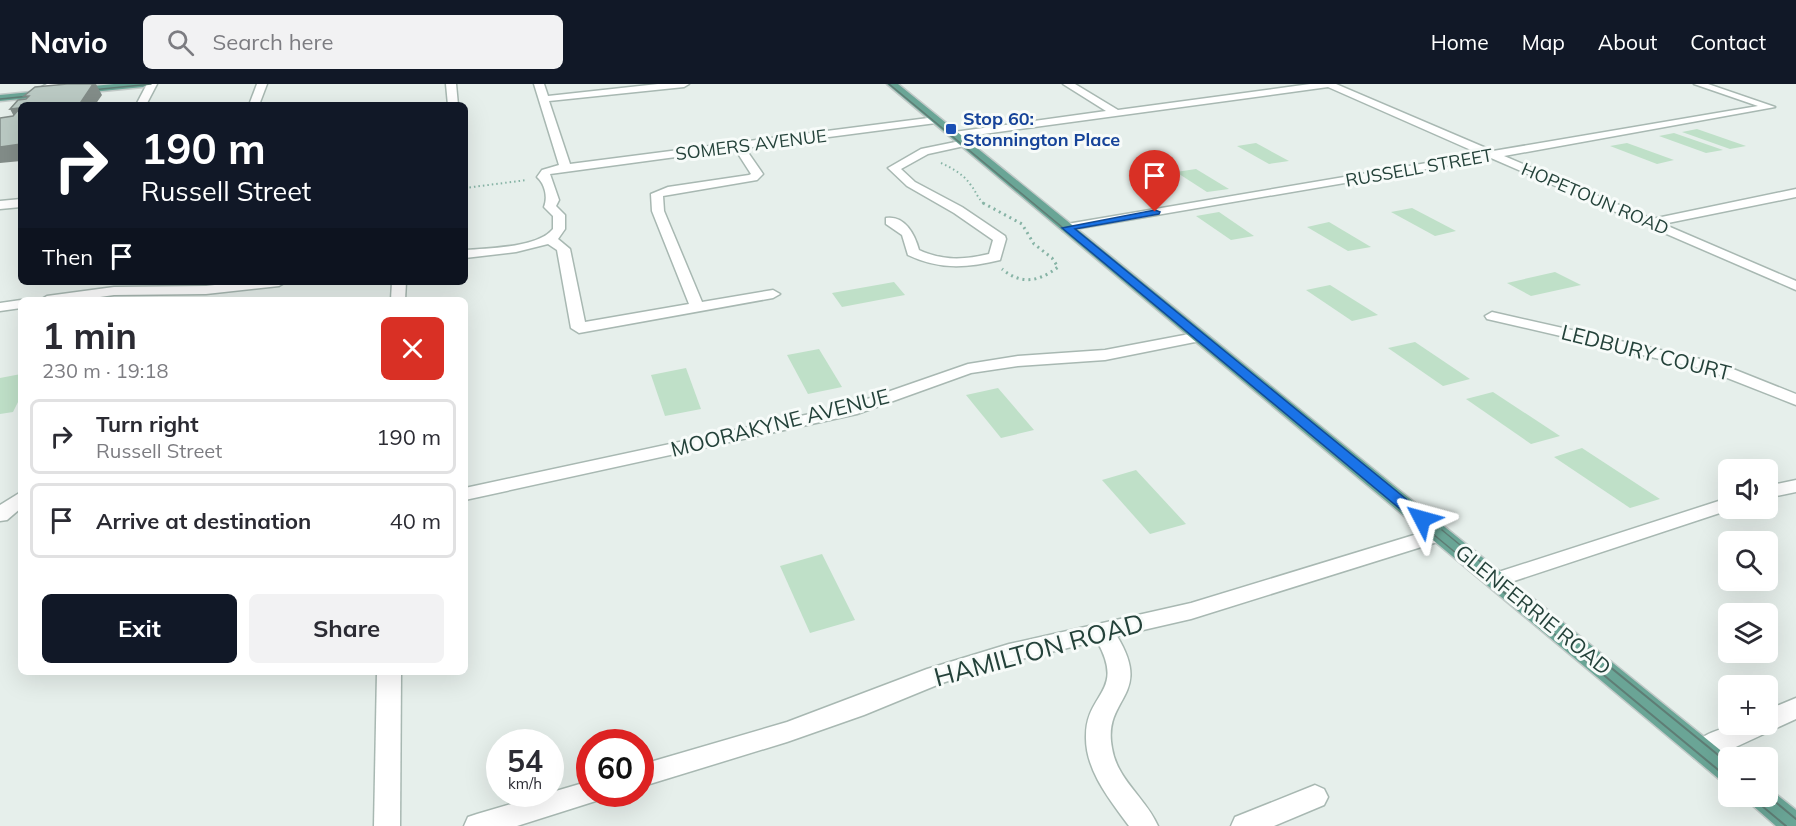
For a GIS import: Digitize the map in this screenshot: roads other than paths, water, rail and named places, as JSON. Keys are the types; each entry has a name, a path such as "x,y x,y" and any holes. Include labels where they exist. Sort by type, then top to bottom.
{"main road":[{"path":"0,98 36,94 57,87 143,84"},
{"name":"GLENFERRIE ROAD","path":"892,84 1718,763"},
{"path":"1773,807 1795,826"}],"street":[{"path":"143,102 152,84"},
{"path":"255,102 262,84"},
{"path":"451,84 453,102"},
{"path":"539,84 566,169"},
{"path":"544,99 684,84"},
{"path":"1068,84 1116,113"},
{"path":"890,220 908,233 913,252 931,262 964,264 996,257 1000,239 958,210 911,184 894,168 925,151 960,139 1116,113 1329,84"},
{"name":"HOPETOUN ROAD","path":"1329,84 1796,286"},
{"name":"RUSSELL STREET","path":"1067,228 1770,107 1700,84"},
{"name":"SOMERS AVENUE","path":"549,238 560,227 559,215 550,207 553,200 547,179 566,169 936,120"},
{"path":"697,307 658,211 657,194 753,178 757,174 739,146"},
{"path":"1651,223 1796,193"},
{"path":"0,205 18,203"},
{"path":"470,253 531,244 549,238 563,249 579,327 773,294"},
{"path":"69,297 114,291 206,290 252,285"},
{"path":"0,307 18,304"},
{"name":"LEDBURY COURT","path":"1492,316 1712,366 1796,400"},
{"name":"MOORAKYNE AVENUE","path":"468,493 851,410 968,369 1018,361 1105,355 1200,337"},
{"path":"1778,490 1796,486"},
{"path":"0,515 18,500"},
{"path":"1496,580 1718,507"},
{"name":"HAMILTON ROAD","path":"654,772 787,732 945,672 1009,653 1104,633 1191,611 1440,534"},
{"path":"1104,633 1121,666 1121,676 1102,716 1098,732 1100,754 1112,782 1145,826"},
{"path":"387,826 389,675"},
{"path":"1778,716 1796,708"},
{"path":"1703,750 1736,735"},
{"path":"477,826 576,796"},
{"path":"1244,826 1315,797"}],"tram line":[{"path":"82,91 151,84"},
{"path":"889,84 1468,563"},
{"path":"0,99 40,95"},
{"path":"1442,530 1482,563"},
{"path":"1466,561 1718,770"},
{"path":"1480,561 1718,755"},
{"path":"1778,804 1796,819"},
{"path":"1763,807 1786,826"}],"place":[{"name":"Stop 60: Stonnington Place","path":"951,129"}]}
